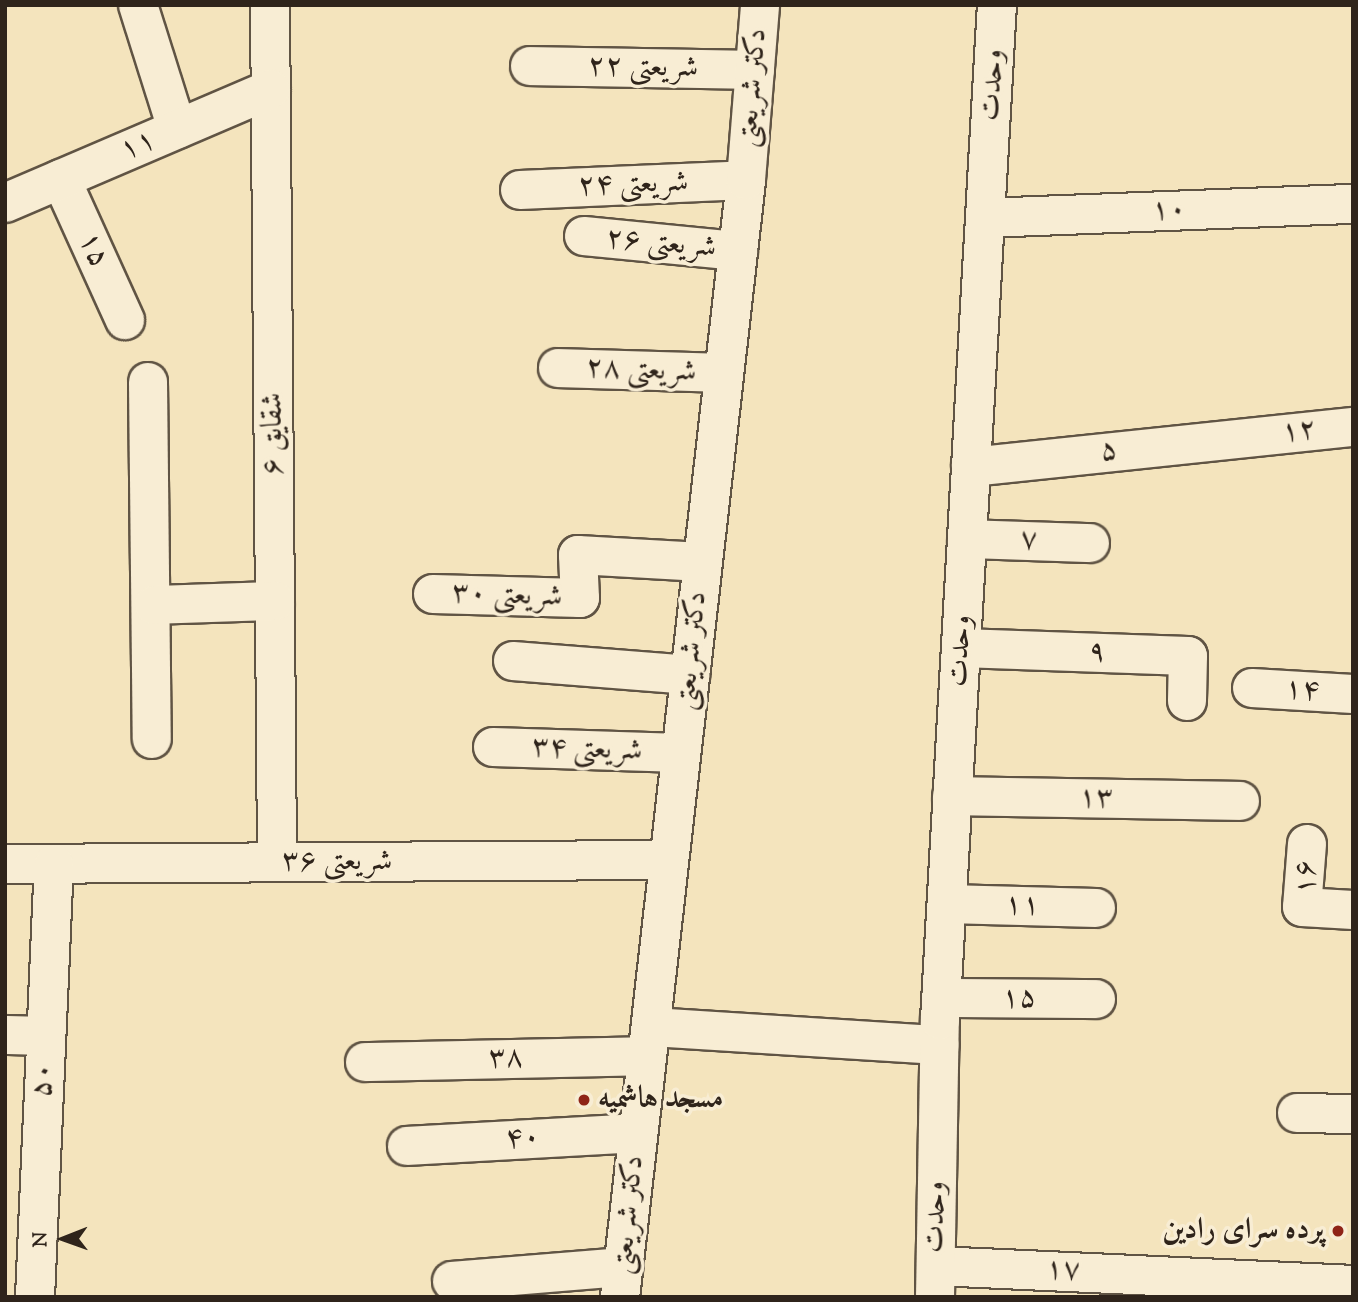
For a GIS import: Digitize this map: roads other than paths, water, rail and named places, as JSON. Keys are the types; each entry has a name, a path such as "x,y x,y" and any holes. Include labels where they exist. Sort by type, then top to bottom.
{"street":[{"path":"138,5 177,129"},
{"name":"شقایق ۶","path":"270,5 277,862"},
{"name":"دکتر شریعتی","path":"622,1282 746,180 760,5"},
{"name":"وحدت","path":"935,1281 941,998 997,5"},
{"name":"شریعتی ۲۲","path":"530,66 755,70"},
{"name":"۱۱","path":"5,203 271,89"},
{"name":"۱۵","path":"61,179 125,320"},
{"name":"شریعتی ۲۴","path":"520,190 746,180"},
{"name":"۱۰","path":"985,218 1353,204"},
{"name":"شریعتی ۲۶","path":"584,236 738,251"},
{"name":"شریعتی ۲۸","path":"558,368 724,373"},
{"path":"148,382 154,605 152,739"},
{"name":"۱۲","path":"1246,437 1353,427"},
{"name":"۵","path":"971,467 1246,437"},
{"name":"۷","path":"967,538 1090,543"},
{"name":"شریعتی ۳۰","path":"433,594 580,598 578,555 702,562"},
{"path":"154,605 275,601"},
{"name":"۹","path":"961,648 1188,656 1187,701"},
{"path":"513,661 690,675"},
{"name":"۱۴","path":"1252,688 1353,694"},
{"name":"شریعتی ۳۴","path":"494,747 681,752"},
{"name":"۱۳","path":"953,796 1240,802"},
{"name":"۱۶","path":"1307,844 1302,907 1353,910"},
{"name":"شریعتی ۳۶","path":"5,863 669,860"},
{"name":"۵۰","path":"35,1297 54,864"},
{"name":"۱۱","path":"947,904 1097,908"},
{"name":"۱۵","path":"941,998 1096,999"},
{"path":"5,1035 46,1036"},
{"name":"۳۸","path":"365,1062 649,1041 939,1045"},
{"path":"1297,1113 1353,1114"},
{"name":"۴۰","path":"407,1146 638,1133"},
{"name":"۱۷","path":"935,1281 1191,1277 1353,1284"},
{"path":"452,1281 622,1282"}],"place":[{"name":"مسجد هاشمیه","path":"584,1100"},
{"name":"پرده سرای رادین","path":"1338,1231"}]}
